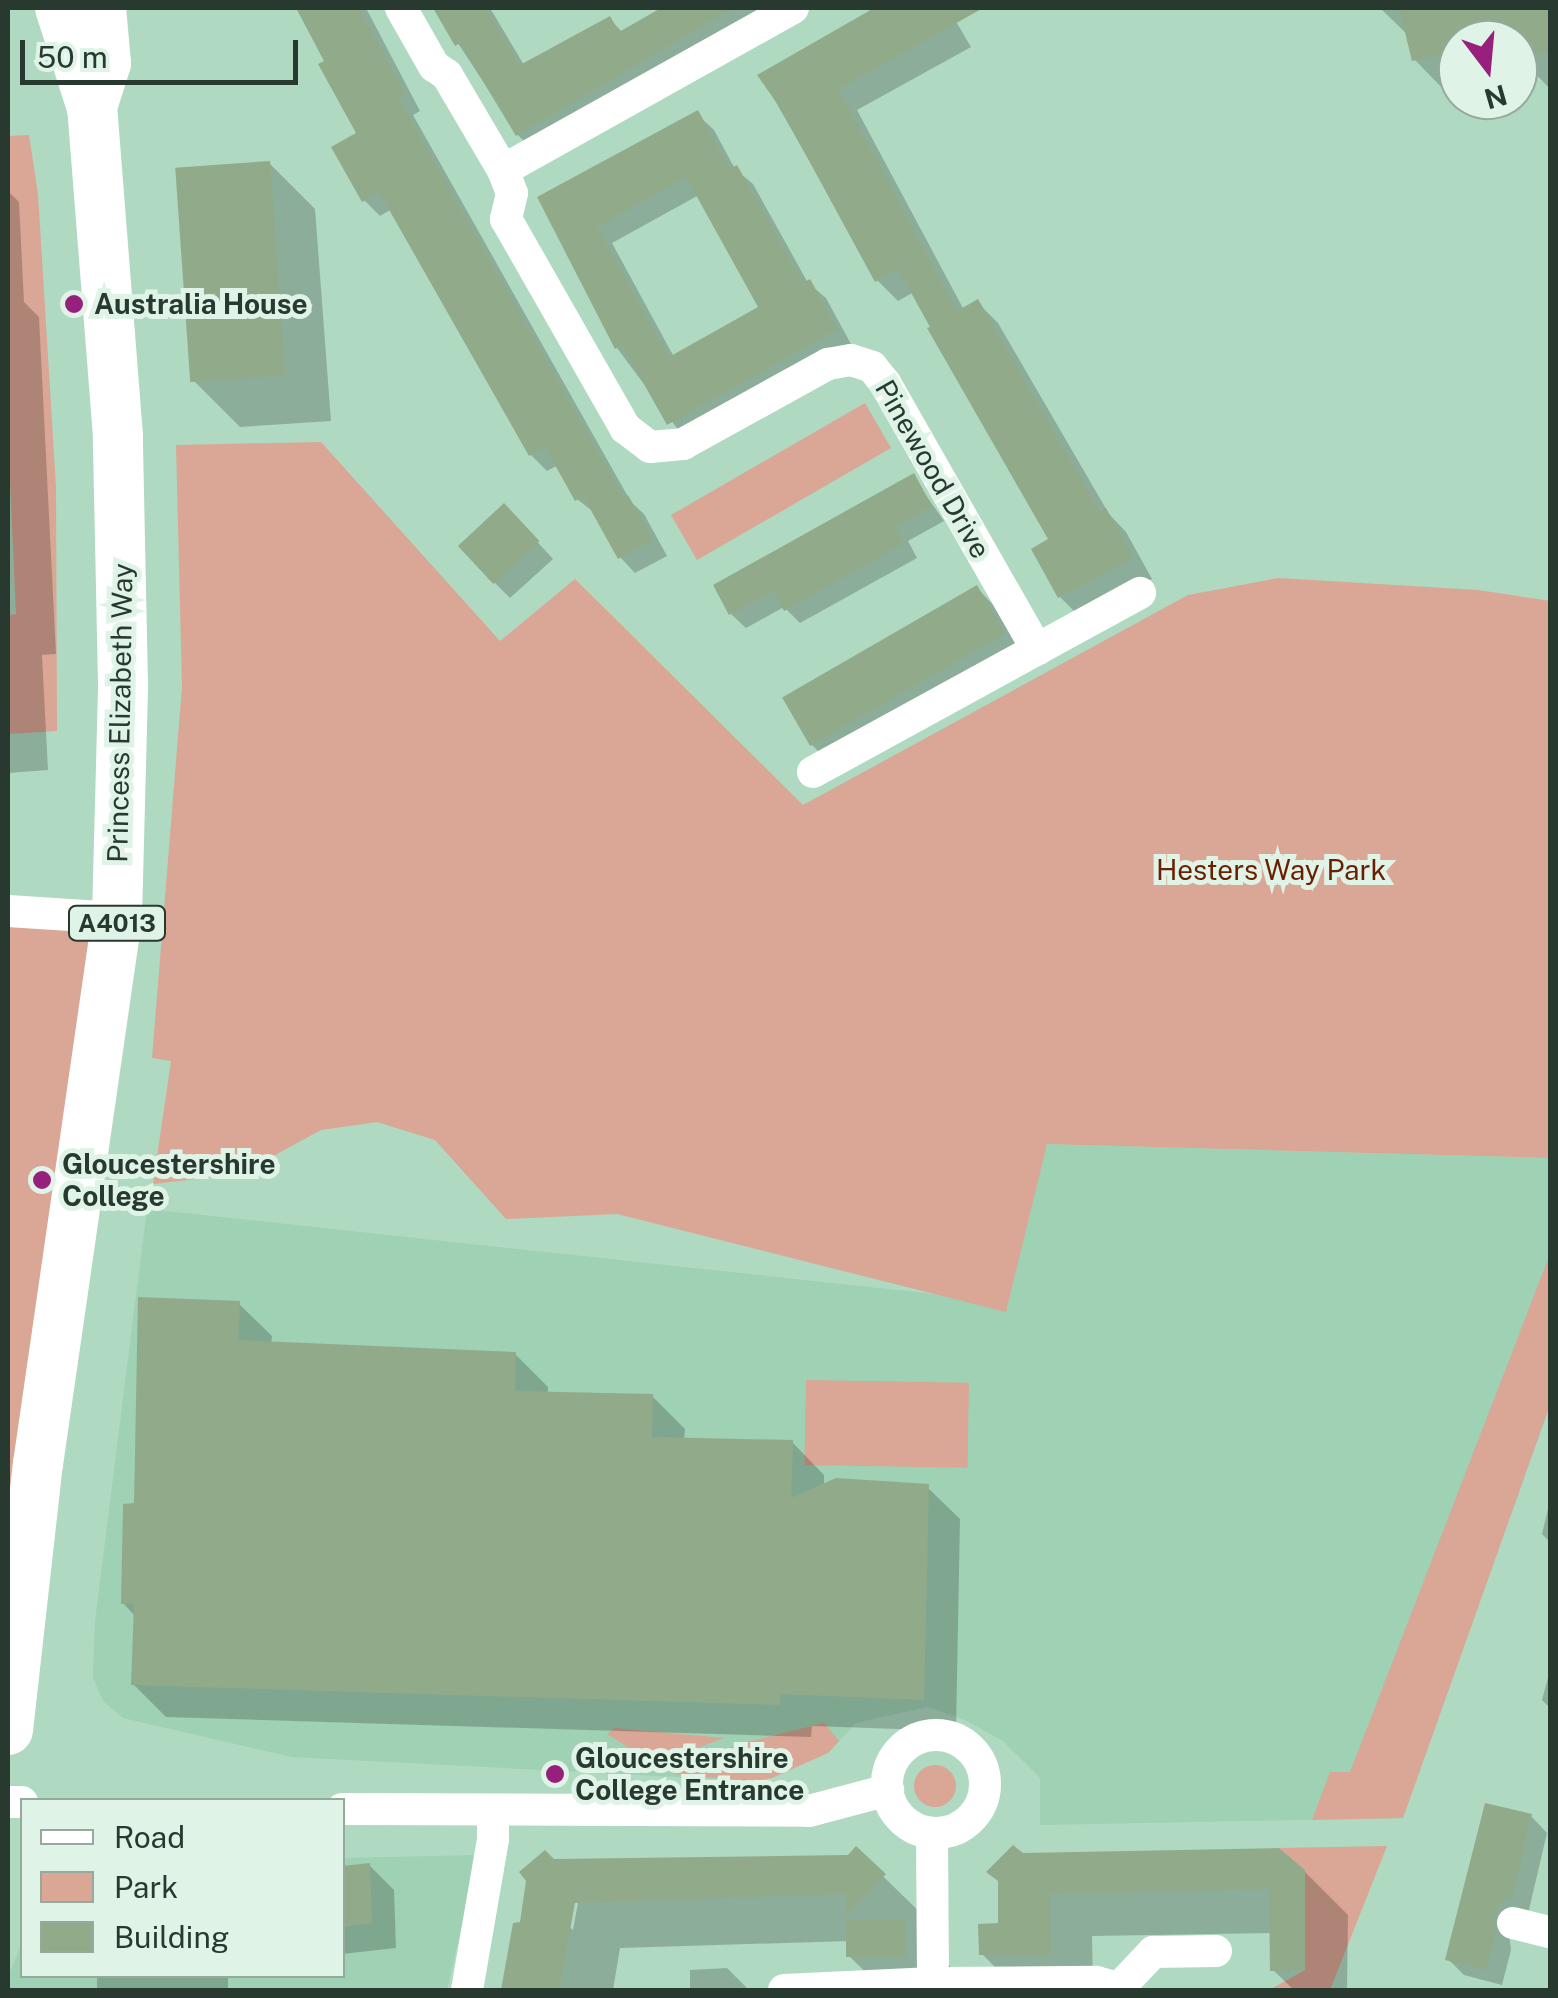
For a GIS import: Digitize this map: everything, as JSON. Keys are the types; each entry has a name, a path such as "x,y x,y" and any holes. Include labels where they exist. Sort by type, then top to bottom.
{"main road":[{"name":"Princess Elizabeth Way","path":"8,1730 38,1464 117,918 123,684 119,455 92,108 76,69 60,8"},
{"name":"Princess Elizabeth Way","path":"92,108 106,63 102,8"}],"street":[{"name":"Pinewood Drive","path":"401,8 434,66 448,75 503,170 512,193 506,220 632,437 650,448 672,448 828,364 850,360 872,366 885,382 1037,650"},
{"path":"503,170 792,8"},
{"path":"813,772 1140,593"},
{"path":"8,910 117,918"},
{"path":"940,1736 970,1749 985,1783 977,1810 960,1827 932,1835 904,1821 888,1790 894,1760 914,1741 940,1736"},
{"path":"345,1809 809,1811 888,1790"},
{"path":"467,1990 493,1839 493,1812"},
{"path":"932,1835 933,1983"},
{"path":"1513,1924 1550,1932"},
{"path":"784,1990 933,1983 1096,1982 1119,1989 1153,1952 1216,1951"}],"shaded area":[{"path":"1047,1144 1550,1158 1550,1405 1403,1818 1040,1825 1040,1778 1003,1741 965,1720 928,1707 856,1723 828,1753 754,1781 292,1757 123,1718 103,1701 93,1677 95,1621 147,1209 999,1301"},
{"path":"478,1855 447,1990 8,1990 8,1976 20,1948 20,1978 345,1978 345,1858"}],"green space":[{"path":"29,135 38,194 56,487 57,731 8,734 8,615 16,614 8,438 8,136"},
{"path":"865,403 891,448 697,560 671,515"},
{"name":"Hesters Way Park","path":"321,442 500,641 575,579 803,805 1188,595 1278,578 1478,590 1550,601 1550,1158 1047,1144 1006,1312 617,1214 506,1219 435,1140 377,1122 321,1130 240,1174 153,1184 171,1061 152,1058 182,687 176,445"},
{"path":"8,911 117,918 8,1730"},
{"path":"1550,1254 1550,1405 1403,1818 1312,1820 1330,1772 1350,1772"},
{"path":"806,1380 969,1383 967,1468 805,1465"},
{"path":"824,1723 839,1741 828,1753 772,1778 754,1781 674,1774 683,1764 743,1743"},
{"path":"615,1728 724,1738 655,1764 607,1734"},
{"path":"935,1765 950,1771 956,1786 950,1801 935,1807 920,1801 914,1786 920,1771"},
{"path":"1387,1846 1330,1990 1269,1990 1305,1970 1305,1870 1279,1848"}],"building":[{"path":"296,8 359,8 406,95 399,99 624,498 628,495 653,540 618,559 583,496 575,501 545,447 529,456 379,192 362,202 331,147 356,133 318,64 324,61"},
{"path":"433,8 486,8 520,65 610,16 619,32 661,8 733,8 516,136 460,43 455,46"},
{"path":"874,8 983,8 839,89 957,311 978,299 1100,511 1106,508 1133,558 1058,598 1031,549 1048,539 927,328 930,327 898,269 875,282 781,109 757,75"},
{"path":"1399,8 1550,8 1550,52 1538,55 1538,20 1438,20 1438,55 1412,61"},
{"path":"698,110 730,169 737,165 803,283 810,279 838,329 667,425 622,345 615,349 537,197","holes":["686,177 758,307 669,357 597,227"]},
{"path":"270,161 285,375 190,382 175,168"},
{"path":"914,473 932,506 895,527 904,543 784,611 773,591 729,615 713,585"},
{"path":"504,503 539,541 493,584 458,546"},
{"path":"977,585 1005,633 810,746 782,698"},
{"path":"138,1297 240,1301 238,1340 516,1352 515,1391 653,1394 652,1437 793,1440 791,1498 836,1478 929,1484 924,1700 780,1694 780,1705 131,1685 134,1604 121,1604 123,1504 134,1503"},
{"path":"1485,1803 1532,1814 1512,1899 1505,1897 1494,1917 1496,1932 1486,1970 1445,1960"},
{"path":"1013,1845 1023,1853 1279,1848 1305,1870 1305,1970 1270,1971 1269,1889 1050,1894 1051,1955 979,1955 978,1924 998,1923 998,1881 986,1872"},
{"path":"856,1846 886,1874 846,1916 846,1894 575,1903 559,1990 501,1990 513,1923 520,1922 526,1881 519,1872 545,1850 554,1859 848,1855"},
{"path":"370,1863 372,1923 345,1927 345,1866"},
{"path":"846,1919 906,1919 906,1957 846,1957"}],"place":[{"name":"Australia House","path":"74,304"},
{"name":"Gloucestershire College","path":"42,1180"},
{"name":"Gloucestershire College Entrance","path":"555,1774"}]}
